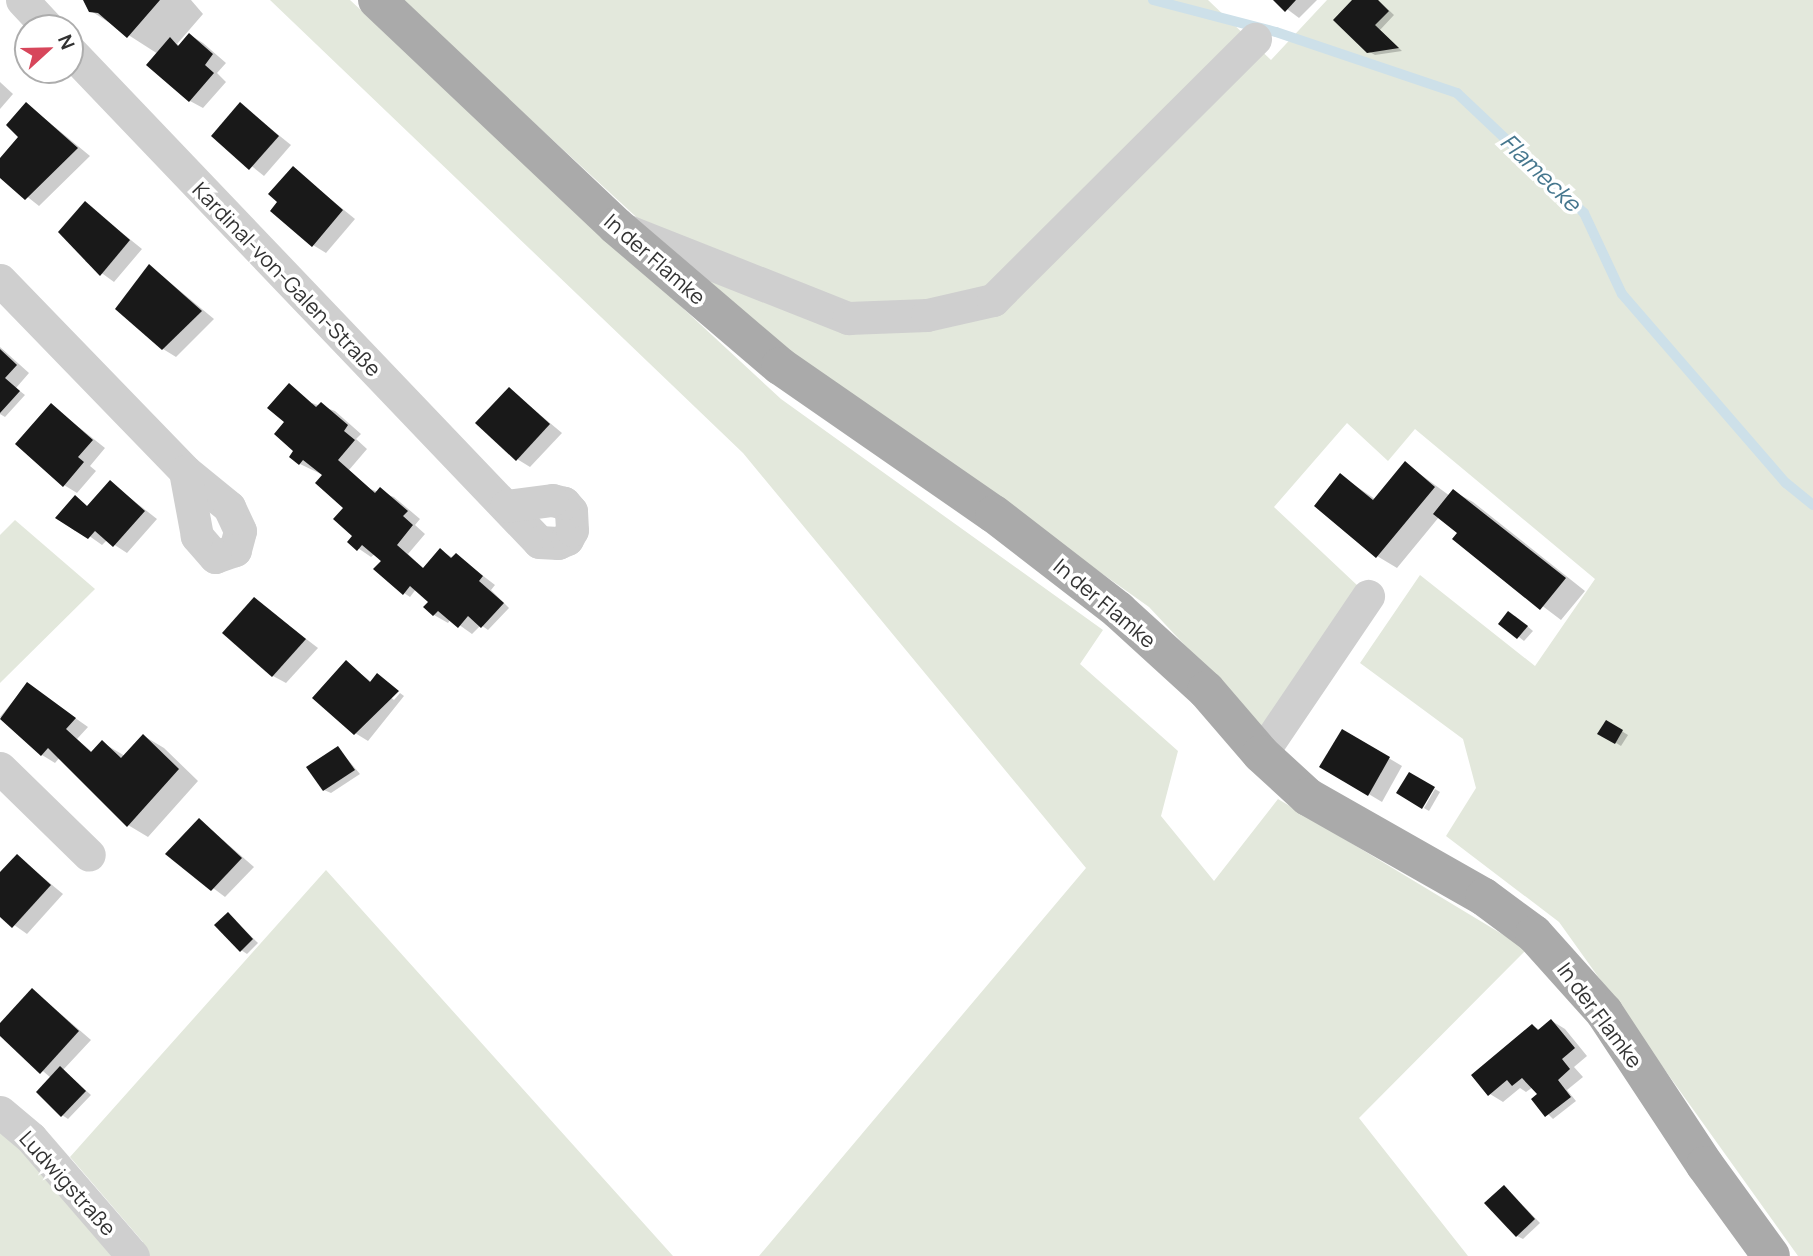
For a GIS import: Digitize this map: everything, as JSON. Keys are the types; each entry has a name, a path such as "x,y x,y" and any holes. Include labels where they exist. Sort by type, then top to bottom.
{"main road":[{"name":"In der Flamke","path":"377,0 617,226 780,366 994,514 1118,610 1206,690 1261,754 1308,797 1484,897 1534,934 1604,1012 1704,1166 1771,1256"}],"street":[{"path":"22,0 35,14"},
{"path":"617,226 848,318 927,315 993,300 1255,39"},
{"name":"Kardinal-von-Galen-Straße","path":"84,66 506,506"},
{"path":"0,281 185,471"},
{"path":"1261,754 1368,596"},
{"path":"0,768 89,855"},
{"name":"Ludwigstraße","path":"0,1112 31,1138 133,1256"}],"shaded area":[{"path":"270,0 350,0 781,399 1103,630 1080,664 1178,751 1161,816 1214,881 1278,799 1527,949 1359,1118 1468,1256 759,1256 1086,868 743,453"},
{"path":"401,0 1208,0 1271,60 1327,0 1813,0 1813,1256 1798,1256 1559,922 1446,836 1476,788 1463,739 1360,663 1420,575 1535,666 1595,579 1415,429 1388,461 1347,423 1274,507 1358,586 1264,730 1149,607 808,365 710,285"},
{"path":"15,520 95,589 0,683 0,535"},
{"path":"326,870 673,1256 126,1256 143,1242 70,1157"},
{"path":"0,1127 122,1256 0,1256"}],"building":[{"path":"83,0 160,0 127,38 98,13 89,12"},
{"path":"1273,0 1296,0 1285,12"},
{"path":"1352,0 1378,0 1389,11 1375,25 1399,48 1367,53 1333,20"},
{"path":"189,33 213,54 205,65 214,73 189,102 146,65 170,37 178,46"},
{"path":"26,102 78,148 25,200 0,178 0,158 18,137 6,125"},
{"path":"240,102 279,136 249,170 211,136"},
{"path":"293,166 343,210 312,247 270,211 277,202 268,194"},
{"path":"85,201 130,240 100,276 58,232"},
{"path":"149,264 202,311 162,350 115,309"},
{"path":"0,349 17,365 5,378 20,391 0,413"},
{"path":"289,383 316,407 321,402 348,425 344,431 355,440 338,460 375,493 380,487 408,511 403,516 413,525 397,545 423,568 440,548 451,558 456,553 483,576 479,581 504,603 481,628 468,616 458,628 438,611 433,616 423,607 428,602 410,586 403,595 373,569 381,561 362,545 357,551 347,542 352,536 333,519 343,508 315,483 322,475 303,460 299,465 289,457 293,451 274,434 284,422 267,408"},
{"path":"509,387 550,424 516,461 475,423"},
{"path":"51,403 93,440 78,457 84,462 63,487 15,444"},
{"path":"1405,461 1435,487 1376,558 1314,506 1340,473 1373,500"},
{"path":"110,480 145,511 113,547 95,531 88,539 55,518 75,495 87,506"},
{"path":"1453,489 1566,578 1540,610 1452,539 1457,533 1433,514"},
{"path":"254,597 306,639 272,677 222,633"},
{"path":"1508,611 1528,626 1517,639 1498,624"},
{"path":"346,660 370,682 377,673 399,691 354,735 312,698"},
{"path":"27,682 76,718 66,729 91,752 102,740 121,758 143,734 179,769 127,827 48,748 41,756 0,719"},
{"path":"1606,720 1623,730 1615,744 1597,734"},
{"path":"1342,729 1390,757 1368,796 1319,767"},
{"path":"338,746 355,770 323,791 306,767"},
{"path":"1409,772 1435,787 1422,809 1396,793"},
{"path":"199,818 242,858 211,891 165,854"},
{"path":"17,854 51,885 12,928 0,917 0,872"},
{"path":"228,912 253,939 240,952 214,925"},
{"path":"32,988 79,1031 40,1074 0,1036 0,1023"},
{"path":"1551,1019 1575,1048 1562,1059 1570,1069 1558,1080 1571,1097 1545,1117 1531,1099 1537,1094 1522,1078 1512,1086 1507,1080 1488,1096 1471,1075 1532,1024 1538,1030"},
{"path":"60,1066 86,1091 61,1117 36,1092"},
{"path":"1504,1185 1535,1219 1516,1237 1484,1203"}],"waterway":[{"name":"Flamecke","path":"1153,0 1276,32 1457,93 1584,213 1622,294 1786,483 1813,505"}]}
